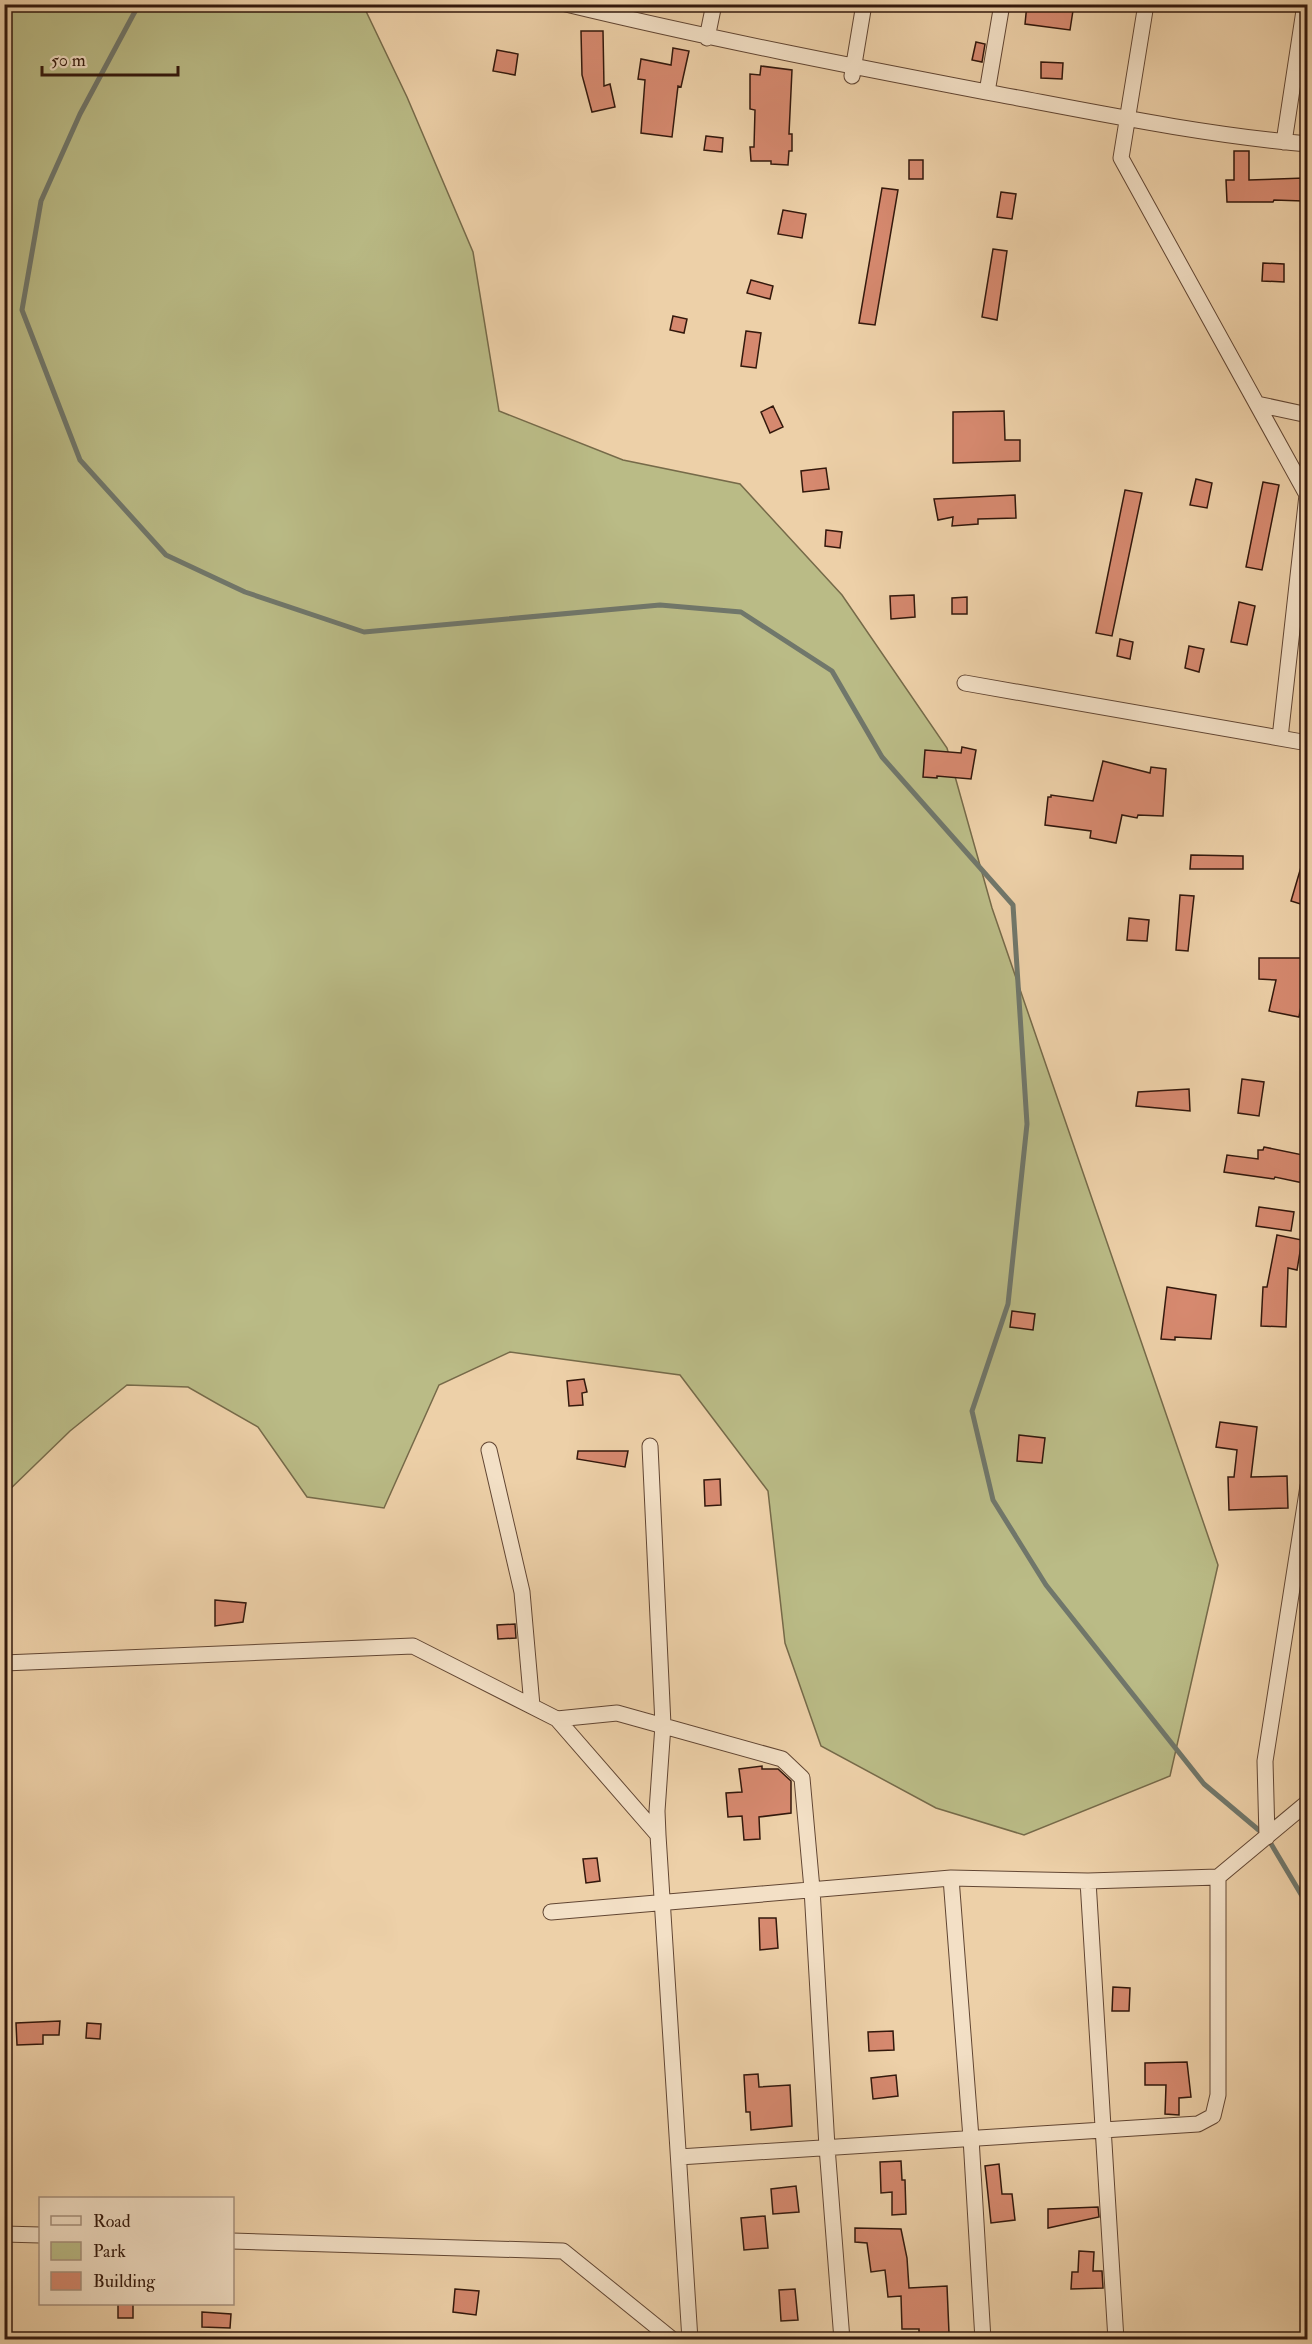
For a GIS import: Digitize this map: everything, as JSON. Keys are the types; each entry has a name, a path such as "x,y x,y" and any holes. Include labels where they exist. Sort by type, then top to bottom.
{"street":[{"path":"566,4 852,72 987,92 1128,118 1308,144"},
{"path":"707,38 714,4"},
{"path":"852,72 864,4"},
{"path":"987,92 1002,4"},
{"path":"1146,4 1121,158 1307,494 1280,738"},
{"path":"1284,142 1305,4"},
{"path":"1257,404 1308,415"},
{"path":"965,682 1308,743"},
{"path":"650,1446 663,1725 657,1811 658,1835 690,2340"},
{"path":"489,1450 522,1592 532,1706"},
{"path":"1267,1837 1265,1761 1308,1486"},
{"path":"4,1663 413,1646 557,1719 658,1835"},
{"path":"557,1719 617,1713 782,1759 802,1778 812,1889 827,2147 842,2340"},
{"path":"551,1912 951,1878 1088,1881 1218,1877 1308,1802"},
{"path":"679,2157 1198,2124 1213,2116 1218,2095 1218,1877"},
{"path":"951,1878 971,2138 983,2340"},
{"path":"1088,1881 1116,2340"},
{"path":"4,2234 39,2235"},
{"path":"234,2241 563,2252 673,2340"}],"green space":[{"path":"5,5 363,5 407,97 473,252 499,411 623,460 740,484 842,595 947,748 992,908 1218,1565 1170,1776 1024,1835 936,1808 821,1746 785,1643 768,1491 680,1375 510,1352 439,1385 384,1508 307,1497 258,1427 188,1387 127,1385 70,1431 5,1494"}],"building":[{"path":"1027,4 1074,4 1070,30 1025,24"},
{"path":"581,31 603,31 604,86 610,84 615,107 592,112 582,75"},
{"path":"976,42 985,44 982,62 972,60"},
{"path":"673,48 689,51 681,87 678,86 672,137 641,133 645,80 638,79 641,59 671,65"},
{"path":"497,50 518,54 515,75 493,71"},
{"path":"1041,62 1063,63 1062,79 1041,78"},
{"path":"761,66 792,70 789,134 792,134 792,151 789,151 788,165 771,164 771,161 751,161 750,147 754,147 755,110 750,109 750,74 760,75"},
{"path":"706,136 723,138 722,152 704,150"},
{"path":"1234,151 1249,151 1249,180 1304,178 1303,201 1227,202 1226,180 1234,180"},
{"path":"909,160 923,160 923,179 909,179"},
{"path":"882,188 898,190 875,325 859,323"},
{"path":"1001,192 1016,194 1012,219 997,217"},
{"path":"783,210 806,214 802,238 778,234"},
{"path":"993,249 1007,251 997,320 982,317"},
{"path":"1263,263 1284,264 1284,282 1262,281"},
{"path":"751,280 773,286 770,299 747,293"},
{"path":"673,316 687,319 684,333 670,330"},
{"path":"746,331 761,333 756,368 741,366"},
{"path":"773,406 783,427 770,433 761,412"},
{"path":"1004,411 1005,440 1020,440 1020,461 953,463 953,412"},
{"path":"826,468 829,489 803,492 801,471"},
{"path":"1196,479 1212,483 1207,508 1190,505"},
{"path":"1263,482 1279,485 1262,570 1246,567"},
{"path":"1125,490 1142,493 1112,636 1096,633"},
{"path":"1015,495 1016,518 978,519 978,524 952,526 953,517 938,520 934,499"},
{"path":"826,530 842,532 840,548 825,546"},
{"path":"914,595 915,617 891,619 890,596"},
{"path":"967,597 967,614 952,614 952,598"},
{"path":"1239,602 1255,606 1247,645 1231,642"},
{"path":"1120,639 1133,642 1130,659 1117,656"},
{"path":"1189,646 1204,649 1199,672 1185,668"},
{"path":"962,747 976,750 971,779 923,777 925,750 961,753"},
{"path":"1103,761 1150,773 1151,767 1166,769 1163,816 1138,815 1137,818 1122,815 1116,843 1090,838 1091,831 1045,825 1048,797 1051,795 1093,801"},
{"path":"1191,855 1243,856 1243,869 1190,869"},
{"path":"1304,857 1308,858 1307,906 1291,901"},
{"path":"1180,895 1194,896 1188,951 1176,950"},
{"path":"1129,918 1149,920 1147,941 1127,940"},
{"path":"1259,958 1308,958 1307,991 1304,991 1299,1017 1269,1011 1276,980 1259,979"},
{"path":"1242,1079 1264,1082 1259,1116 1238,1113"},
{"path":"1189,1089 1190,1111 1136,1106 1138,1092"},
{"path":"1264,1147 1308,1156 1308,1184 1275,1177 1274,1179 1224,1172 1227,1155 1258,1159 1258,1150 1263,1150"},
{"path":"1259,1207 1294,1212 1291,1231 1256,1226"},
{"path":"1277,1235 1302,1240 1297,1270 1288,1268 1286,1327 1261,1326 1263,1287 1267,1287"},
{"path":"1167,1287 1216,1295 1211,1339 1175,1337 1175,1340 1161,1339"},
{"path":"1012,1311 1035,1314 1033,1330 1010,1327"},
{"path":"584,1379 587,1392 582,1393 583,1405 569,1406 567,1381"},
{"path":"1220,1422 1257,1427 1251,1477 1287,1476 1288,1508 1229,1510 1228,1477 1234,1477 1237,1450 1216,1447"},
{"path":"1019,1435 1045,1438 1042,1463 1017,1461"},
{"path":"578,1451 628,1451 625,1467 577,1459"},
{"path":"720,1479 721,1505 705,1506 704,1480"},
{"path":"215,1600 246,1603 243,1622 215,1626"},
{"path":"515,1624 516,1638 498,1639 497,1625"},
{"path":"762,1766 762,1769 778,1769 791,1781 791,1813 759,1817 760,1839 744,1840 742,1816 728,1817 726,1793 742,1792 739,1769"},
{"path":"597,1858 600,1881 586,1883 583,1859"},
{"path":"759,1918 776,1918 778,1948 760,1950"},
{"path":"1113,1987 1130,1988 1129,2011 1112,2011"},
{"path":"60,2021 59,2035 43,2035 43,2044 17,2045 16,2023"},
{"path":"87,2023 101,2024 100,2039 86,2038"},
{"path":"893,2031 894,2050 869,2051 868,2032"},
{"path":"1187,2062 1191,2097 1179,2098 1179,2115 1165,2114 1166,2085 1145,2085 1145,2063"},
{"path":"758,2074 759,2087 790,2085 792,2126 751,2130 750,2112 746,2112 744,2075"},
{"path":"896,2075 898,2096 873,2099 871,2078"},
{"path":"901,2161 902,2180 905,2180 906,2214 892,2215 892,2192 881,2193 880,2162"},
{"path":"999,2164 1002,2194 1012,2194 1015,2220 991,2223 985,2166"},
{"path":"796,2186 799,2212 773,2214 771,2189"},
{"path":"1098,2207 1099,2217 1048,2228 1048,2209"},
{"path":"765,2216 768,2248 744,2250 741,2218"},
{"path":"855,2228 901,2229 907,2258 909,2288 947,2286 949,2333 933,2336 933,2340 919,2340 919,2329 902,2329 901,2296 888,2297 885,2270 871,2272 867,2243 855,2242"},
{"path":"1079,2251 1094,2252 1093,2271 1102,2271 1103,2288 1071,2289 1072,2272 1078,2272"},
{"path":"455,2289 479,2291 476,2315 453,2312"},
{"path":"795,2289 798,2320 781,2321 779,2290"},
{"path":"118,2305 133,2305 133,2318 118,2318"},
{"path":"202,2312 231,2314 230,2328 202,2327"}],"waterway":[{"path":"139,4 80,114 41,201 22,310 80,460 166,555 245,592 364,632 660,605 741,612 832,671 882,757 1013,905 1027,1124 1008,1304 972,1411 993,1500 1046,1585 1204,1784 1267,1837 1308,1906"}]}
